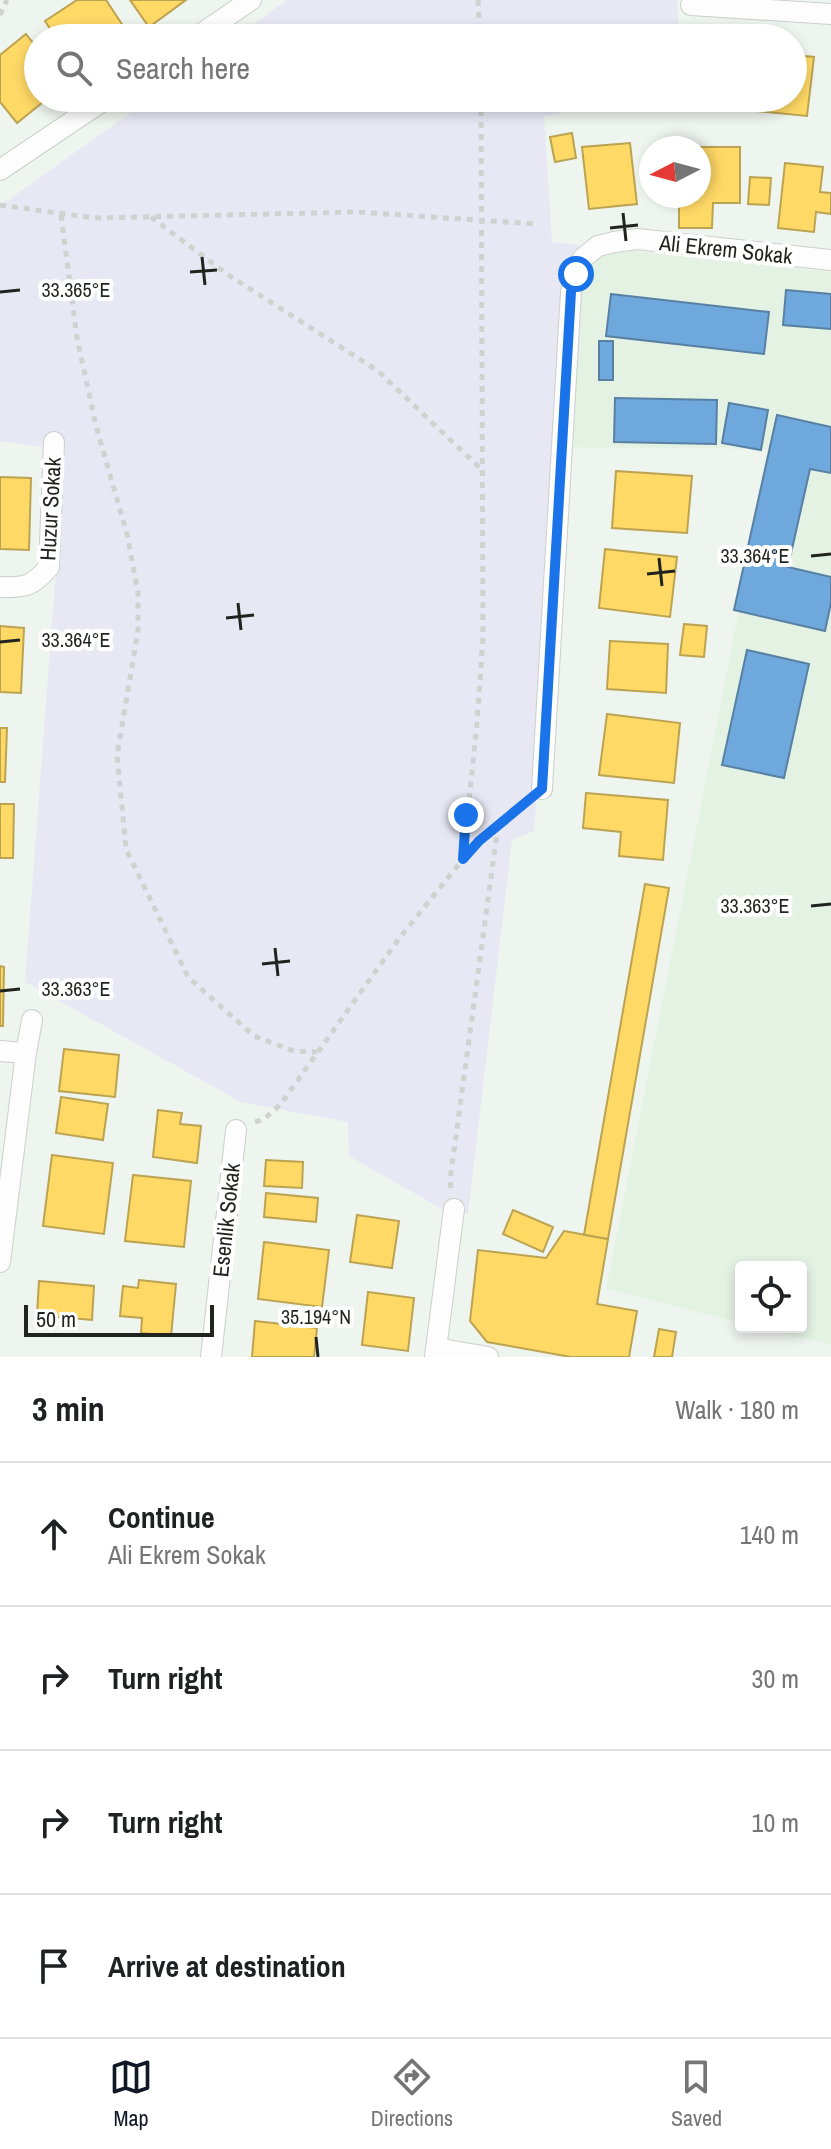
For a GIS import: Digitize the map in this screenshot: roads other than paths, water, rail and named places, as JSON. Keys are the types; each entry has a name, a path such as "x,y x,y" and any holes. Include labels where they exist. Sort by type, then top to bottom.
{"street":[{"path":"216,24 251,0"},
{"path":"691,5 831,14"},
{"path":"0,170 86,112"},
{"name":"Ali Ekrem Sokak","path":"542,789 571,292 583,258 598,246 637,239 831,260"},
{"name":"Huzur Sokak","path":"0,587 20,588 37,581 49,567 54,442"},
{"path":"0,1262 32,1020"},
{"path":"0,1051 26,1053"},
{"name":"Esenlik Sokak","path":"211,1357 236,1130"},
{"path":"454,1209 436,1353 488,1357"}]}
